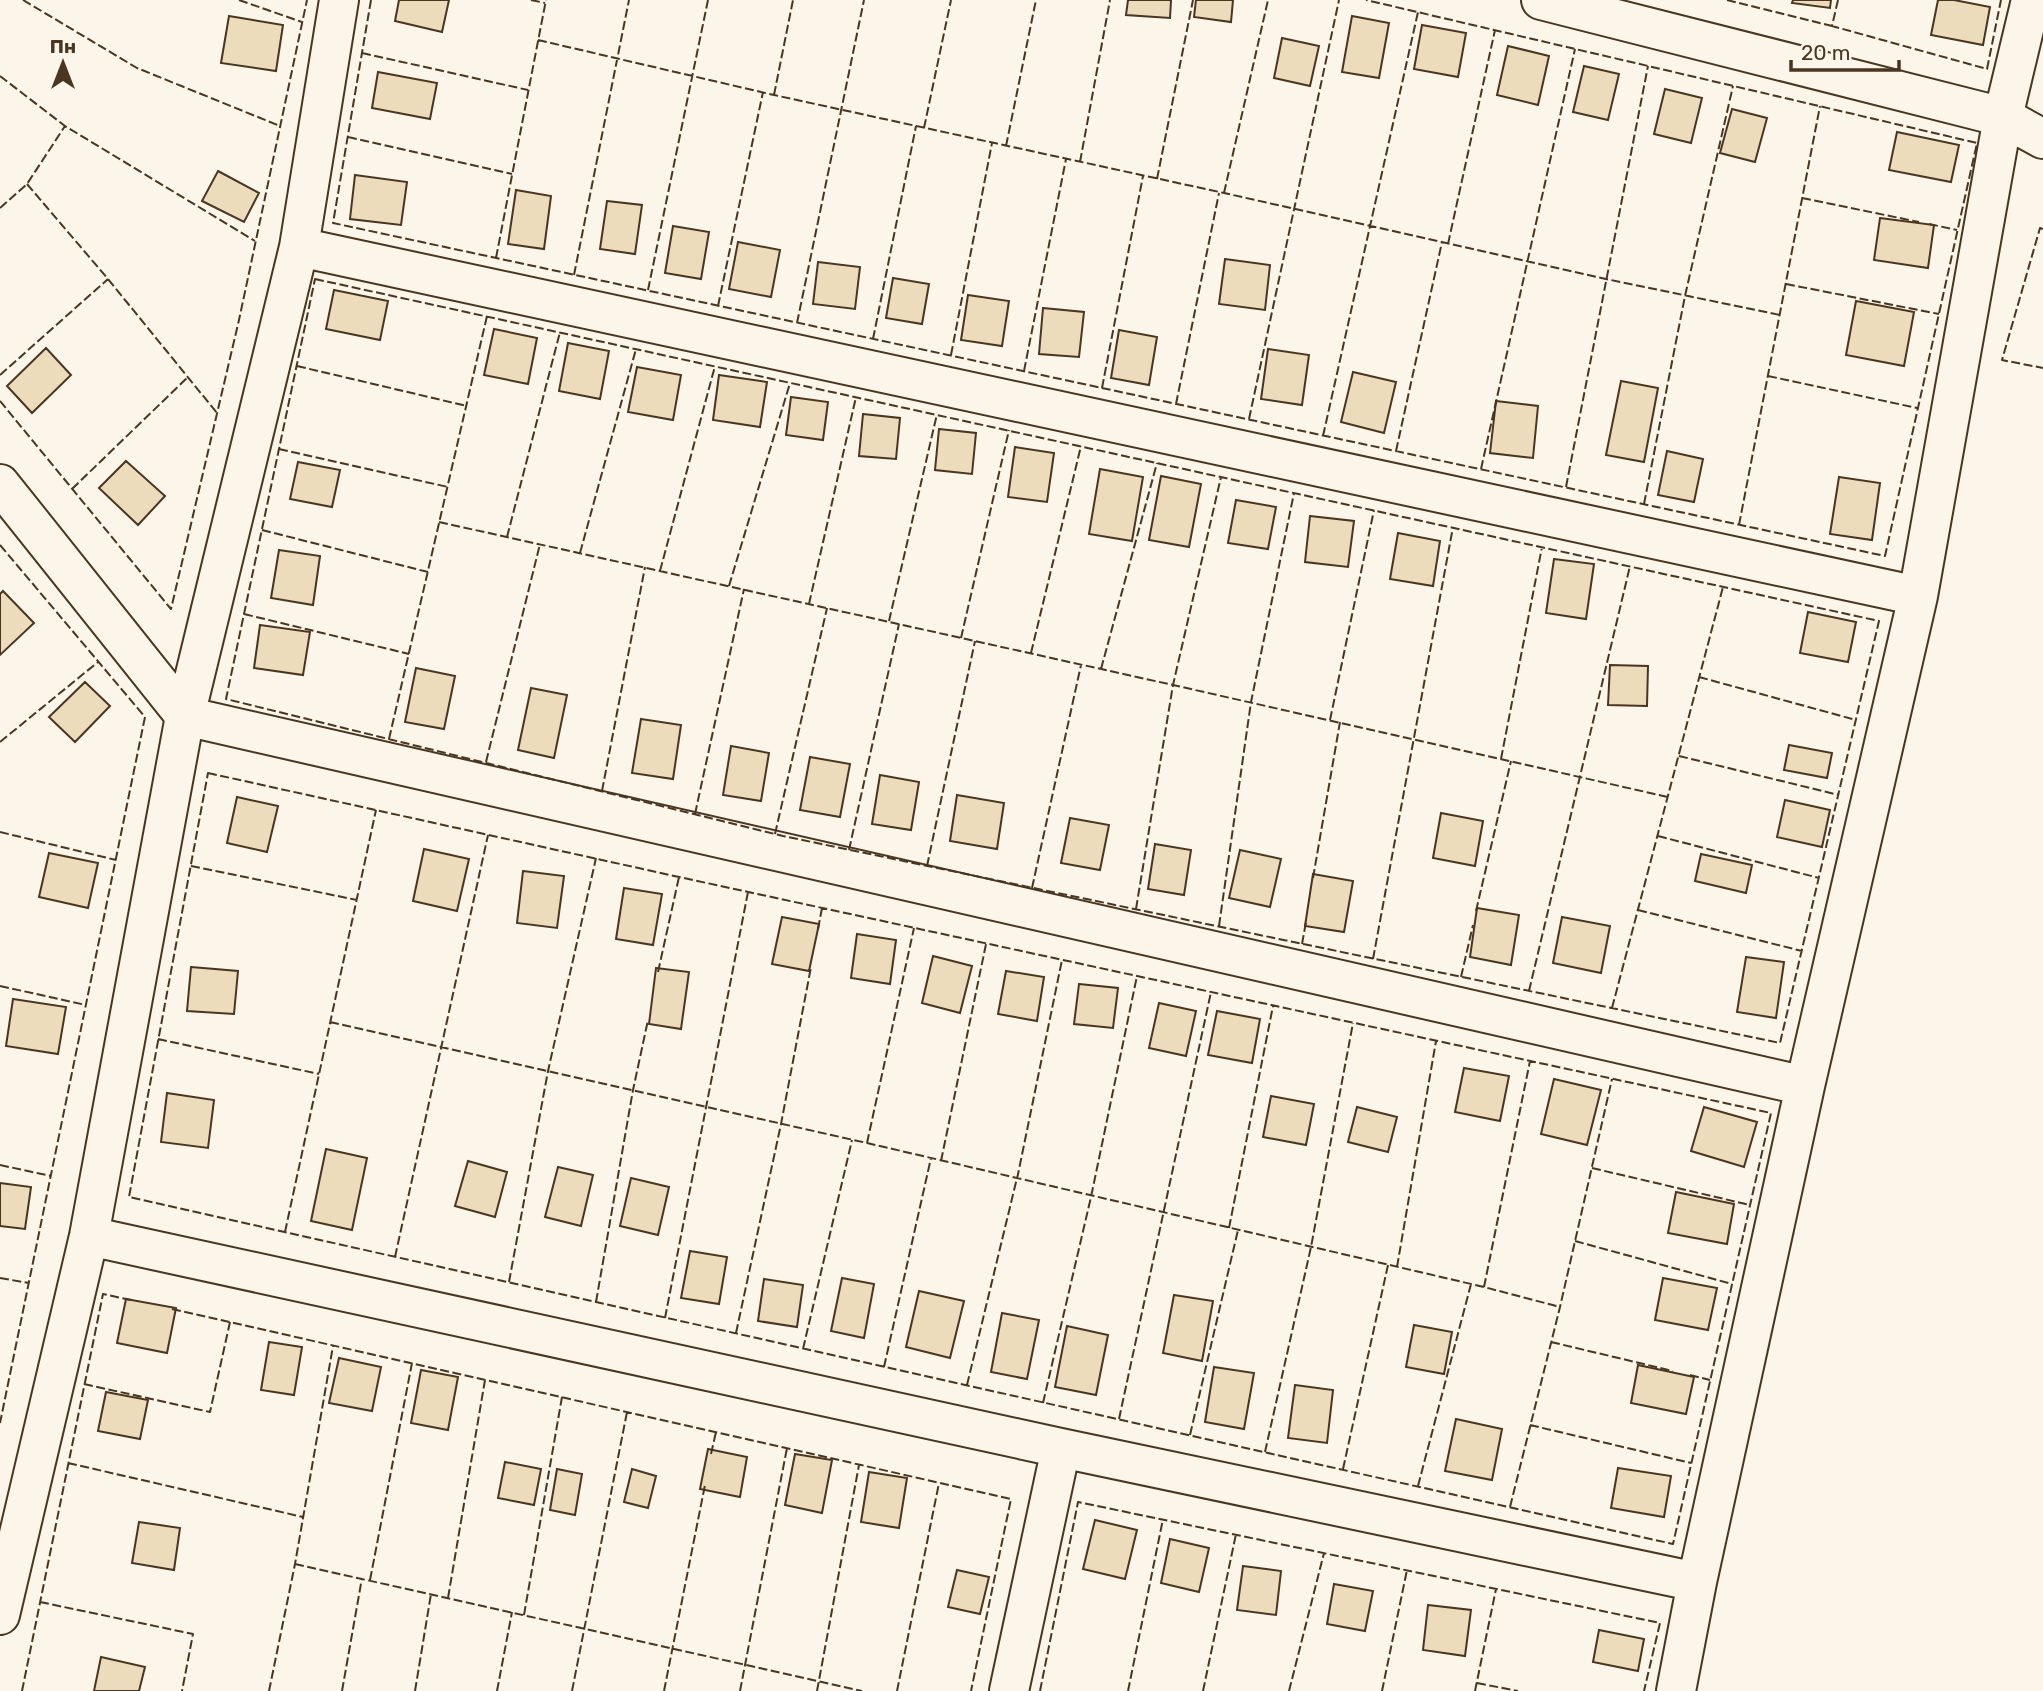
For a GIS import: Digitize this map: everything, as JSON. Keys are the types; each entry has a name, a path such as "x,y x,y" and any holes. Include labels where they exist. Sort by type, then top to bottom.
{"street":[{"path":"0,1615 89,1236 185,716 299,247 339,0"},
{"path":"1541,0 2003,117 2043,139"},
{"path":"1676,1691 1697,1582 1805,1086 1918,596 2003,117 2031,0"},
{"path":"299,247 1918,596"},
{"path":"0,484 185,716 1805,1086"},
{"path":"89,1236 1061,1448 1697,1582"},
{"path":"1009,1691 1061,1448"}],"building":[{"path":"399,0 449,0 442,32 395,21"},
{"path":"1128,0 1171,0 1170,18 1126,15"},
{"path":"1196,0 1233,0 1231,22 1194,17"},
{"path":"1793,0 1831,0 1830,8 1792,3"},
{"path":"1938,0 1954,0 1990,7 1983,45 1931,35"},
{"path":"229,16 283,25 276,71 221,63"},
{"path":"1352,16 1389,23 1379,78 1342,72"},
{"path":"1422,25 1466,33 1458,77 1414,69"},
{"path":"1282,38 1319,46 1310,86 1274,78"},
{"path":"1508,46 1549,56 1538,105 1497,95"},
{"path":"1584,66 1619,74 1608,120 1573,112"},
{"path":"378,72 437,83 430,119 372,108"},
{"path":"1665,89 1702,98 1691,143 1654,134"},
{"path":"1732,109 1767,118 1755,162 1720,153"},
{"path":"1897,132 1959,145 1951,182 1889,170"},
{"path":"218,171 259,193 244,222 202,201"},
{"path":"355,175 407,182 401,225 350,219"},
{"path":"516,190 551,196 544,249 508,244"},
{"path":"607,201 642,205 635,254 600,249"},
{"path":"1880,218 1934,225 1928,268 1874,260"},
{"path":"673,226 709,232 701,279 665,273"},
{"path":"738,242 780,250 771,297 729,289"},
{"path":"1225,259 1270,265 1265,310 1219,304"},
{"path":"818,262 860,267 855,309 813,304"},
{"path":"893,278 929,284 922,324 886,318"},
{"path":"334,290 388,301 380,340 326,329"},
{"path":"968,295 1009,301 1002,346 961,340"},
{"path":"1856,301 1914,312 1904,366 1846,355"},
{"path":"1043,308 1084,312 1079,357 1039,354"},
{"path":"494,329 537,338 528,384 484,375"},
{"path":"1119,330 1157,337 1149,385 1111,378"},
{"path":"568,343 609,351 600,399 559,391"},
{"path":"46,348 71,375 32,413 7,386"},
{"path":"1268,349 1309,355 1302,405 1261,399"},
{"path":"637,367 681,375 673,420 628,412"},
{"path":"1353,372 1396,382 1384,433 1341,422"},
{"path":"719,375 767,382 760,427 713,420"},
{"path":"1621,381 1658,388 1644,462 1606,455"},
{"path":"791,397 828,402 823,440 786,435"},
{"path":"1496,401 1538,406 1533,458 1490,453"},
{"path":"863,414 900,418 896,459 859,456"},
{"path":"939,429 976,433 972,474 935,470"},
{"path":"1015,447 1054,453 1047,502 1008,497"},
{"path":"1667,451 1703,459 1694,502 1658,495"},
{"path":"126,461 165,496 138,525 99,488"},
{"path":"298,462 340,470 332,507 290,499"},
{"path":"1100,469 1143,477 1132,541 1089,534"},
{"path":"1161,476 1201,484 1189,547 1149,540"},
{"path":"1839,477 1880,483 1872,540 1830,534"},
{"path":"1236,500 1276,507 1268,549 1228,543"},
{"path":"1310,516 1354,521 1348,567 1305,562"},
{"path":"1398,533 1440,541 1433,586 1390,579"},
{"path":"279,550 320,556 313,605 271,598"},
{"path":"1554,559 1594,564 1586,619 1546,613"},
{"path":"3,591 34,623 0,655 0,594"},
{"path":"1808,612 1856,622 1848,662 1800,653"},
{"path":"260,625 310,632 303,675 254,668"},
{"path":"1610,665 1648,666 1647,706 1608,705"},
{"path":"416,668 455,676 444,729 405,722"},
{"path":"85,682 110,706 75,742 49,717"},
{"path":"531,688 567,695 554,758 518,750"},
{"path":"641,719 681,725 673,779 632,773"},
{"path":"1789,745 1832,753 1827,778 1784,770"},
{"path":"731,746 769,753 761,801 723,795"},
{"path":"810,757 850,764 840,817 800,810"},
{"path":"880,775 919,782 911,830 872,824"},
{"path":"957,795 1004,803 997,849 950,841"},
{"path":"237,797 278,806 267,852 227,843"},
{"path":"1785,800 1830,810 1822,847 1777,837"},
{"path":"1441,813 1483,821 1475,866 1433,858"},
{"path":"1070,818 1109,825 1100,870 1061,863"},
{"path":"1155,844 1191,850 1184,895 1148,889"},
{"path":"424,849 469,859 457,911 413,901"},
{"path":"1240,850 1281,859 1270,907 1229,898"},
{"path":"49,853 98,863 88,908 39,897"},
{"path":"1701,854 1752,865 1746,893 1695,881"},
{"path":"523,871 564,876 557,928 517,923"},
{"path":"1313,874 1353,881 1344,932 1305,926"},
{"path":"624,888 662,894 653,945 616,939"},
{"path":"1477,908 1519,915 1511,965 1470,957"},
{"path":"782,917 819,924 809,971 772,964"},
{"path":"1562,917 1610,926 1601,973 1553,963"},
{"path":"857,934 896,940 890,984 851,978"},
{"path":"933,956 972,966 960,1013 922,1003"},
{"path":"1746,957 1784,962 1776,1018 1737,1012"},
{"path":"191,967 238,971 234,1014 187,1011"},
{"path":"656,968 689,972 681,1029 649,1024"},
{"path":"1006,971 1044,977 1037,1021 998,1014"},
{"path":"1079,984 1118,988 1113,1028 1074,1024"},
{"path":"13,999 66,1007 58,1054 6,1046"},
{"path":"1159,1003 1196,1011 1186,1056 1149,1048"},
{"path":"1217,1011 1260,1019 1252,1063 1208,1055"},
{"path":"1464,1068 1509,1076 1500,1121 1455,1112"},
{"path":"1554,1079 1601,1090 1587,1145 1541,1134"},
{"path":"167,1093 214,1100 208,1148 161,1142"},
{"path":"1271,1096 1314,1104 1306,1145 1263,1137"},
{"path":"1357,1107 1397,1117 1388,1152 1348,1142"},
{"path":"1704,1107 1757,1122 1744,1167 1691,1151"},
{"path":"326,1149 367,1158 352,1230 311,1221"},
{"path":"468,1161 507,1172 495,1217 455,1206"},
{"path":"558,1167 593,1175 581,1226 545,1217"},
{"path":"631,1178 669,1187 658,1235 620,1226"},
{"path":"0,1183 31,1187 25,1229 0,1226"},
{"path":"1676,1192 1734,1204 1727,1244 1668,1233"},
{"path":"690,1251 727,1257 719,1304 681,1298"},
{"path":"842,1278 874,1284 864,1338 831,1331"},
{"path":"1663,1278 1717,1288 1708,1330 1655,1320"},
{"path":"764,1279 803,1285 797,1327 758,1321"},
{"path":"919,1291 964,1301 950,1358 906,1347"},
{"path":"1174,1295 1213,1301 1202,1361 1163,1353"},
{"path":"126,1299 176,1308 167,1353 117,1343"},
{"path":"1002,1313 1039,1320 1027,1379 991,1372"},
{"path":"1414,1325 1452,1332 1444,1374 1406,1367"},
{"path":"1067,1326 1108,1335 1096,1395 1055,1387"},
{"path":"269,1342 302,1347 294,1395 261,1390"},
{"path":"339,1358 381,1367 372,1411 329,1403"},
{"path":"1638,1365 1694,1377 1686,1414 1631,1403"},
{"path":"1214,1367 1254,1373 1244,1429 1205,1422"},
{"path":"421,1370 458,1377 448,1430 411,1423"},
{"path":"1295,1385 1333,1390 1327,1443 1288,1438"},
{"path":"106,1392 148,1400 140,1439 98,1431"},
{"path":"1456,1419 1502,1429 1492,1480 1445,1471"},
{"path":"708,1449 747,1457 740,1497 700,1489"},
{"path":"795,1454 832,1460 822,1513 785,1505"},
{"path":"505,1462 541,1469 534,1505 498,1498"},
{"path":"1618,1468 1671,1476 1664,1517 1611,1508"},
{"path":"557,1469 582,1474 575,1515 550,1510"},
{"path":"632,1469 656,1476 648,1508 624,1502"},
{"path":"869,1472 907,1478 899,1528 861,1522"},
{"path":"1095,1520 1137,1530 1125,1579 1083,1569"},
{"path":"139,1522 180,1528 174,1570 132,1563"},
{"path":"1170,1539 1209,1548 1199,1592 1161,1583"},
{"path":"1243,1566 1281,1571 1276,1615 1237,1610"},
{"path":"957,1570 989,1577 980,1614 948,1607"},
{"path":"1334,1584 1373,1591 1365,1631 1327,1624"},
{"path":"1428,1605 1471,1610 1465,1656 1423,1650"},
{"path":"1599,1630 1644,1639 1638,1671 1593,1662"},
{"path":"101,1657 145,1667 139,1691 94,1691"}],"fence":[{"path":"23,0 137,68 280,126"},
{"path":"239,0 302,22"},
{"path":"0,401 171,609 239,320 307,0"},
{"path":"371,0 333,223 1885,556 1977,143 1366,0"},
{"path":"531,0 545,3"},
{"path":"496,258 546,0"},
{"path":"574,275 629,0"},
{"path":"648,290 708,0"},
{"path":"774,95 793,0"},
{"path":"797,323 864,0"},
{"path":"924,128 951,0"},
{"path":"1006,146 1036,0"},
{"path":"1080,162 1110,0"},
{"path":"1157,179 1193,0"},
{"path":"1224,193 1268,0"},
{"path":"1249,419 1339,0"},
{"path":"1727,0 1832,26"},
{"path":"1838,0 1832,26 1987,69 2001,0"},
{"path":"1323,436 1418,12"},
{"path":"1448,244 1495,30"},
{"path":"538,40 774,95 1780,315"},
{"path":"1481,469 1575,49"},
{"path":"362,53 528,90"},
{"path":"1566,487 1648,66"},
{"path":"0,76 65,126 255,241"},
{"path":"1644,504 1685,296 1733,86"},
{"path":"718,306 763,92"},
{"path":"1739,525 1820,106"},
{"path":"0,208 27,184 65,126"},
{"path":"873,339 916,126"},
{"path":"348,137 512,174"},
{"path":"951,355 992,143"},
{"path":"1024,371 1066,159"},
{"path":"1102,388 1143,176"},
{"path":"27,184 217,413"},
{"path":"1176,404 1219,193"},
{"path":"1802,198 1919,222"},
{"path":"1929,224 1957,230"},
{"path":"2043,229 2040,228 2002,360 2043,368"},
{"path":"1396,451 1442,242"},
{"path":"0,375 108,279"},
{"path":"315,279 1879,621 1780,1043 783,836 226,699 315,279"},
{"path":"1786,284 1939,314"},
{"path":"389,739 487,316"},
{"path":"507,537 560,332"},
{"path":"580,553 636,349"},
{"path":"297,366 467,406"},
{"path":"660,571 715,366"},
{"path":"1768,376 1917,408"},
{"path":"72,489 188,377"},
{"path":"729,586 790,383"},
{"path":"809,604 856,397"},
{"path":"889,621 937,414"},
{"path":"961,638 1009,430"},
{"path":"1031,653 1081,446"},
{"path":"279,449 448,487"},
{"path":"1101,669 1157,463"},
{"path":"1136,909 1173,685 1221,477"},
{"path":"1219,926 1251,702 1294,493"},
{"path":"1330,720 1374,510"},
{"path":"439,522 1668,797"},
{"path":"1373,959 1453,527"},
{"path":"262,530 428,572"},
{"path":"486,762 540,544"},
{"path":"0,545 145,717 0,1423"},
{"path":"1501,759 1542,547"},
{"path":"1529,991 1630,566"},
{"path":"602,791 645,567"},
{"path":"1612,1008 1723,587"},
{"path":"695,814 744,589"},
{"path":"775,834 827,608"},
{"path":"244,614 409,654"},
{"path":"849,850 899,624"},
{"path":"927,866 975,641"},
{"path":"0,742 98,662"},
{"path":"1032,888 1081,665"},
{"path":"1699,677 1856,720"},
{"path":"1313,878 1340,722"},
{"path":"1679,756 1839,795"},
{"path":"1476,911 1511,761"},
{"path":"208,773 1771,1113 1673,1544 129,1197 208,773"},
{"path":"285,1232 376,810"},
{"path":"0,832 116,860"},
{"path":"395,1257 488,835"},
{"path":"1658,836 1819,878"},
{"path":"509,1282 548,1071 596,858"},
{"path":"191,866 357,900"},
{"path":"658,972 679,877"},
{"path":"665,1318 748,892"},
{"path":"818,929 822,908"},
{"path":"1638,910 1802,951"},
{"path":"1302,944 1306,922"},
{"path":"1461,977 1473,925"},
{"path":"867,1143 914,928"},
{"path":"941,1161 986,944"},
{"path":"1017,1179 1062,960"},
{"path":"736,1333 781,1124 811,967"},
{"path":"1043,1403 1091,1197 1137,976"},
{"path":"0,986 86,1005"},
{"path":"1119,1419 1211,992"},
{"path":"1229,1228 1273,1006"},
{"path":"596,1302 648,1020"},
{"path":"330,1022 867,1143 1560,1307"},
{"path":"1265,1452 1311,1247 1353,1023"},
{"path":"158,1039 319,1074"},
{"path":"1397,1267 1436,1041"},
{"path":"1484,1287 1530,1061"},
{"path":"1510,1507 1560,1307 1612,1079"},
{"path":"803,1349 852,1140"},
{"path":"884,1367 931,1158"},
{"path":"0,1165 51,1176"},
{"path":"1592,1168 1750,1205"},
{"path":"967,1385 1017,1178"},
{"path":"1190,1435 1238,1230"},
{"path":"1575,1241 1732,1284"},
{"path":"1343,1469 1388,1265"},
{"path":"0,1278 29,1283"},
{"path":"1418,1486 1471,1284"},
{"path":"22,1691 103,1294 131,1300"},
{"path":"172,1309 1011,1499 971,1691"},
{"path":"84,1384 210,1412 230,1322"},
{"path":"1551,1342 1673,1371"},
{"path":"269,1691 295,1564 333,1346"},
{"path":"370,1580 412,1363"},
{"path":"1690,1375 1710,1380"},
{"path":"448,1598 485,1380"},
{"path":"524,1615 562,1397"},
{"path":"572,1691 627,1412"},
{"path":"1530,1425 1691,1463"},
{"path":"711,1454 716,1432"},
{"path":"740,1691 787,1448"},
{"path":"68,1463 303,1517"},
{"path":"817,1691 859,1465"},
{"path":"897,1691 939,1483"},
{"path":"664,1691 705,1485"},
{"path":"1040,1691 1078,1502 1660,1623 1644,1691"},
{"path":"1128,1691 1163,1519"},
{"path":"1203,1691 1236,1534"},
{"path":"1289,1691 1324,1553"},
{"path":"295,1564 862,1691"},
{"path":"1382,1691 1407,1570"},
{"path":"342,1691 362,1578"},
{"path":"1475,1691 1496,1589"},
{"path":"415,1691 431,1594"},
{"path":"40,1602 193,1634 182,1691"},
{"path":"497,1691 512,1612"},
{"path":"1477,1683 1518,1691"}]}
